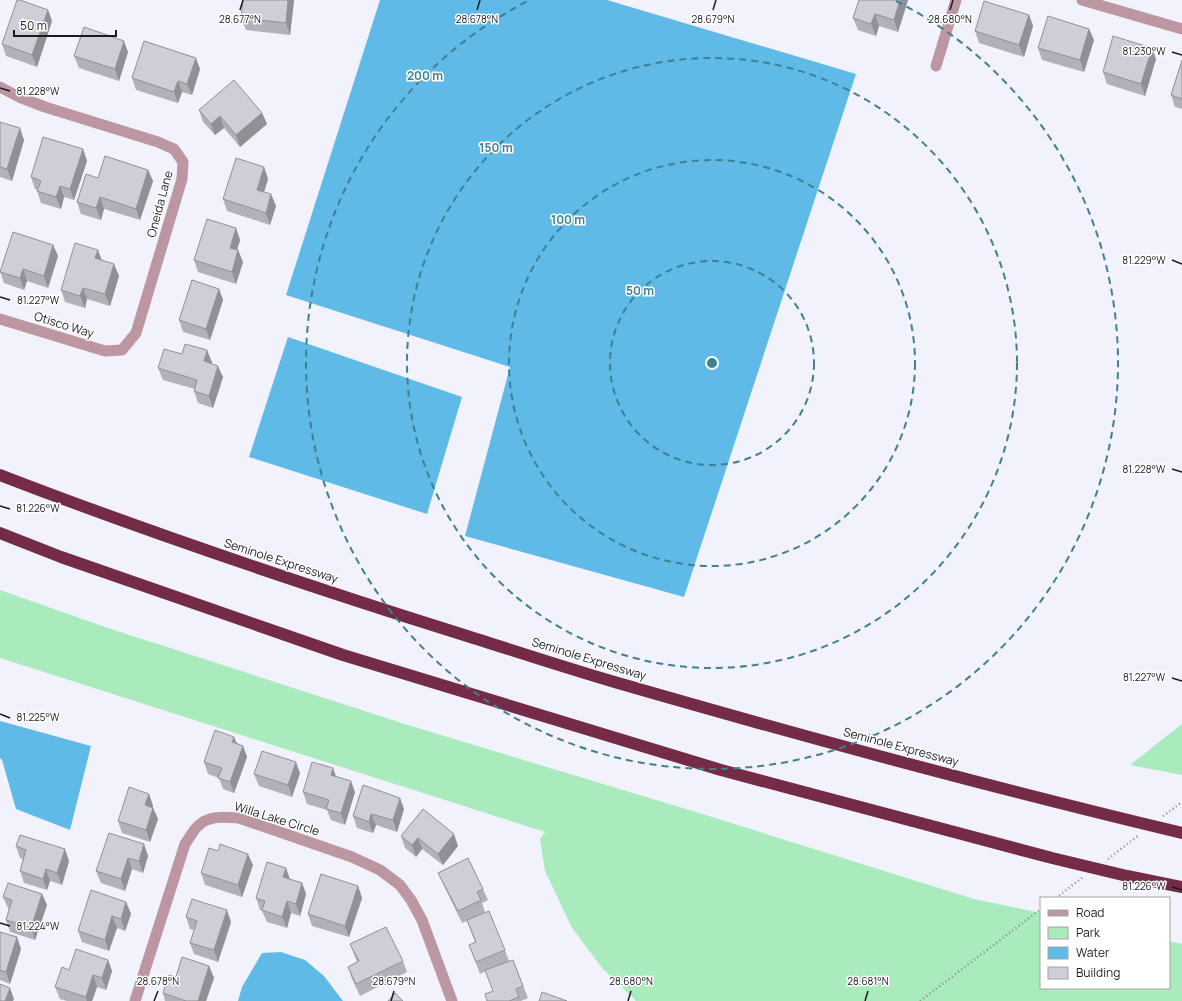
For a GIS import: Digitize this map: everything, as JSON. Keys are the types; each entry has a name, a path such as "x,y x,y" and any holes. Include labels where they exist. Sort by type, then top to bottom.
{"highway":[{"name":"Seminole Expressway","path":"0,476 188,545 374,607 615,682 875,755 1102,814 1182,833"},
{"path":"0,533 61,557 343,656 721,770 1052,858 1127,876 1182,887"}],"street":[{"path":"936,66 956,0"},
{"path":"1082,0 1182,29"},
{"name":"Oneida Lane","path":"0,87 19,98 158,142 174,149 183,162 182,179 136,333 122,350"},
{"name":"Otisco Way","path":"0,319 105,351 122,350"},
{"name":"Willa Lake Circle","path":"135,1001 186,844 197,826 209,818 225,817 239,818 352,857 380,870 400,886 411,900 422,920 452,1001"}],"path":[{"path":"1163,816 1182,802"},
{"path":"1106,860 1144,831"},
{"path":"1057,897 1087,874"},
{"path":"920,1001 1040,910"}],"green space":[{"path":"0,590 108,628 411,726 696,812 974,899 1040,913 1040,989 1170,989 1170,941 1182,944 1182,1001 636,1001 602,968 572,928 545,871 540,839 545,832 0,658"},
{"path":"1182,724 1182,775 1130,765"}],"water":[{"path":"380,0 607,0 856,74 684,597 465,536 510,367 286,295"},
{"path":"288,337 462,397 427,514 249,457"},
{"path":"0,721 91,746 70,830 16,809 2,760 0,758"},
{"path":"281,952 305,960 324,976 343,1001 238,1001 242,987 262,953"}],"building":[{"path":"17,0 48,10 32,55 2,44"},
{"path":"243,0 288,0 286,23 241,18"},
{"path":"859,0 900,0 894,20 875,14 871,24 853,18"},
{"path":"984,1 1029,15 1019,45 975,31"},
{"path":"1048,16 1089,29 1080,60 1038,48"},
{"path":"84,27 124,41 115,69 74,56"},
{"path":"1113,36 1152,48 1141,84 1103,72"},
{"path":"144,41 196,58 187,84 178,81 174,92 132,78"},
{"path":"1182,60 1182,99 1171,95"},
{"path":"234,80 262,113 236,135 220,116 211,124 199,110"},
{"path":"0,122 20,128 7,169 0,167"},
{"path":"43,137 83,149 70,189 60,186 56,197 37,191 41,181 31,177"},
{"path":"105,156 148,170 136,209 100,197 96,208 77,202 86,174 98,178"},
{"path":"236,158 264,167 257,190 271,194 266,213 223,199"},
{"path":"207,219 236,228 230,248 238,250 232,272 194,260"},
{"path":"13,232 53,245 44,276 23,269 20,278 0,272"},
{"path":"75,243 98,250 95,258 114,264 105,294 83,288 80,296 61,290"},
{"path":"192,280 219,289 206,329 179,320"},
{"path":"185,344 207,350 204,361 218,366 209,396 194,391 197,380 158,368 164,349 182,354"},
{"path":"215,730 234,737 232,742 243,746 230,782 218,778 222,768 204,762"},
{"path":"262,751 296,762 288,785 254,774"},
{"path":"312,762 333,768 331,775 351,781 341,813 326,809 329,800 303,792"},
{"path":"363,785 400,798 393,820 371,814 369,822 353,816"},
{"path":"129,787 149,794 145,805 153,808 146,830 118,821"},
{"path":"423,809 454,834 438,854 418,838 412,845 401,836"},
{"path":"109,833 144,844 139,861 128,858 121,879 96,871"},
{"path":"20,835 65,849 57,873 46,869 43,879 20,871 26,850 16,846"},
{"path":"220,844 248,854 238,885 201,873 209,848 218,851"},
{"path":"468,858 483,889 477,892 481,900 458,911 438,873"},
{"path":"267,862 286,868 283,877 302,883 296,904 287,901 282,917 262,910 265,901 256,898"},
{"path":"321,874 358,886 345,926 308,914"},
{"path":"8,883 42,894 31,928 6,920 12,900 3,897"},
{"path":"91,890 126,902 121,919 112,916 105,940 78,931"},
{"path":"192,899 227,910 214,950 190,943 197,921 186,917"},
{"path":"489,911 505,950 476,962 469,945 476,942 467,920"},
{"path":"386,927 403,961 356,984 348,967 359,961 350,944"},
{"path":"0,932 17,937 6,972 0,970"},
{"path":"76,949 108,960 102,978 93,975 86,997 55,987 62,967 69,970"},
{"path":"182,957 209,966 198,1001 186,1001 163,993 169,975 176,977"},
{"path":"513,960 523,986 516,989 519,997 509,1001 487,1001 485,994 493,991 485,970"},
{"path":"0,984 10,988 5,1001 0,1001"},
{"path":"542,992 567,1001 539,1001"},
{"path":"395,993 403,1001 388,1001"}]}
